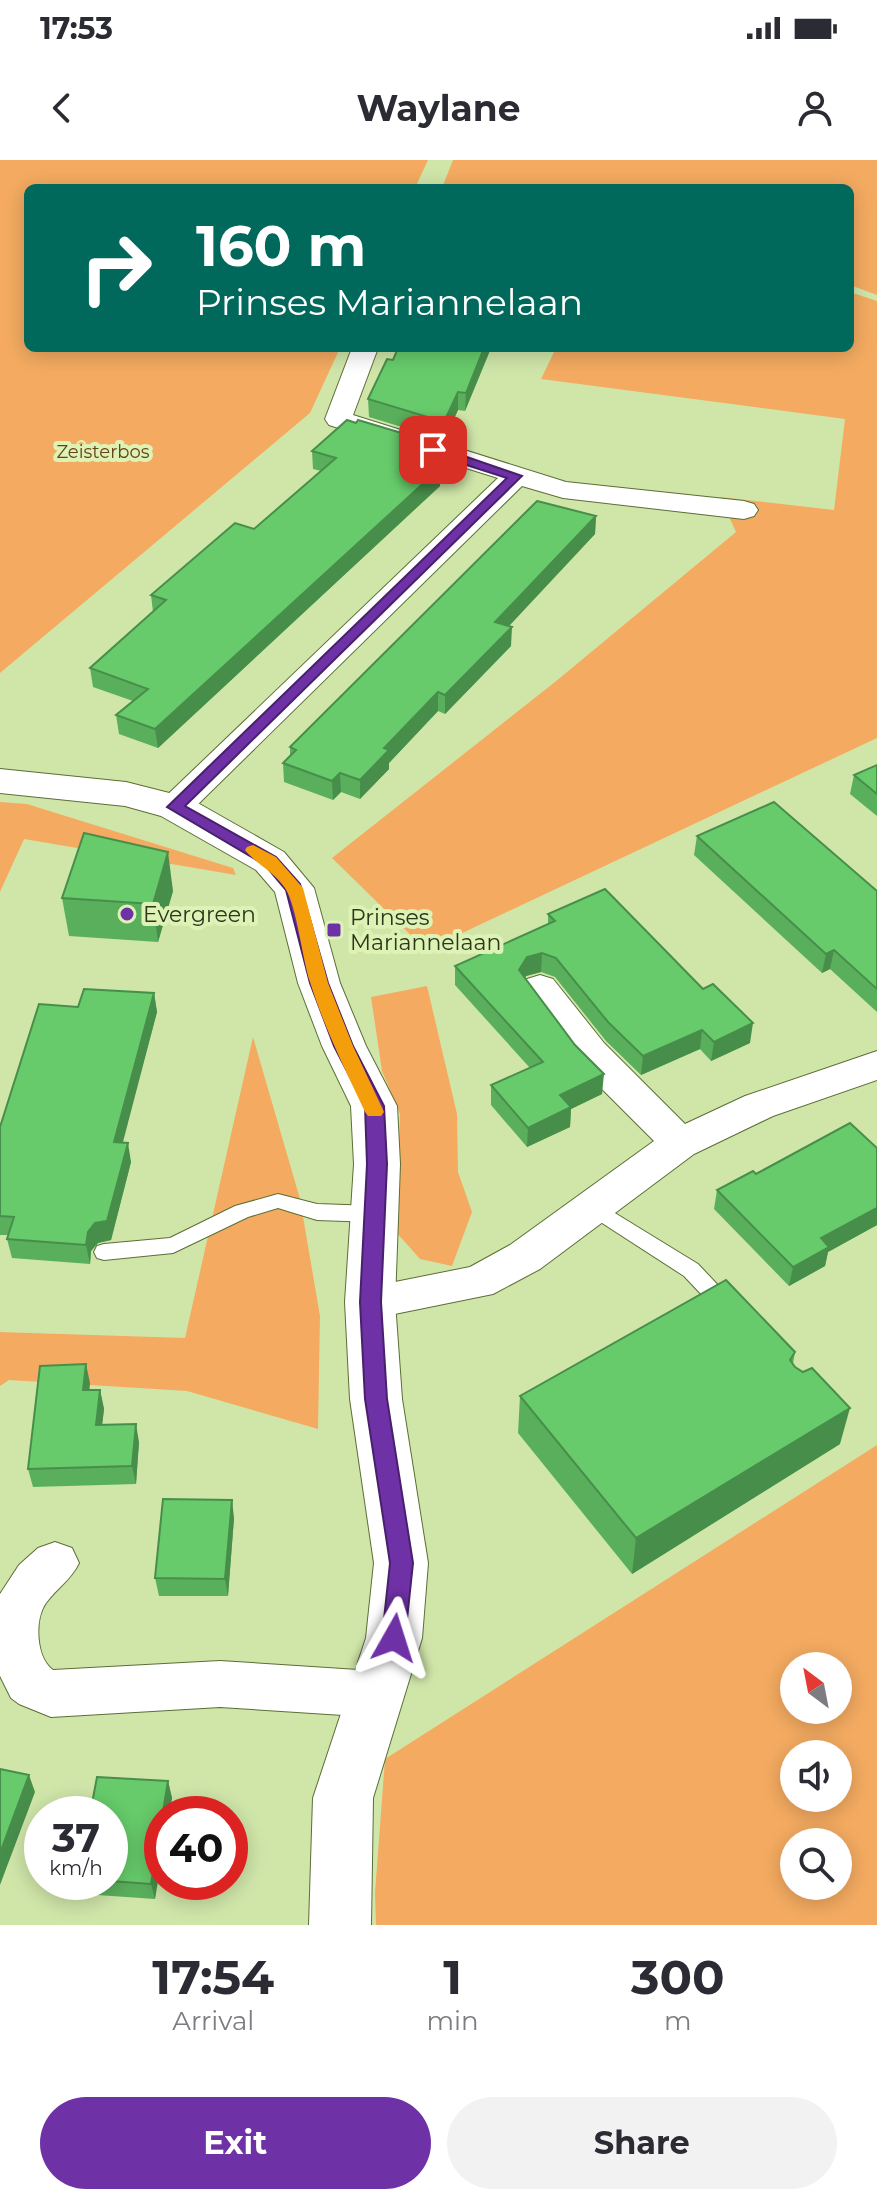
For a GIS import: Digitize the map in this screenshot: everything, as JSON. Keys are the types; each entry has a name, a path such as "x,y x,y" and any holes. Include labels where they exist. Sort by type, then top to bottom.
{"street":[{"path":"363,352 338,419 563,490 744,510"},
{"path":"175,807 516,476"},
{"path":"0,781 126,794 175,807 270,861 294,888 319,983 344,1046 374,1106 377,1164 370,1302 376,1399 401,1563 394,1638 343,1798 340,1925"},
{"path":"540,988 590,1053 680,1143"},
{"path":"370,1302 478,1282 525,1257 680,1143 759,1106 877,1065"},
{"path":"55,1563 32,1583 20,1602 15,1634 17,1660 30,1684 51,1694 220,1684 374,1694"}],"lane":[{"path":"104,1252 173,1245 242,1211 278,1201 317,1212 375,1215"},
{"path":"592,1207 691,1270 743,1325"}],"green space":[{"name":"Zeisterbos","path":"0,160 428,160 417,184 24,184 24,352 338,352 310,413 0,673"},
{"path":"453,160 877,160 877,295 854,286 854,184 444,184"},
{"path":"854,293 877,301 877,738 426,950 332,858 555,682 736,532 720,497 834,510 845,419 541,379 554,352 854,352"},
{"path":"0,802 27,804 233,868 236,875 24,839 0,892"},
{"path":"427,986 457,1114 458,1172 472,1212 452,1266 420,1259 396,1232 400,1114 382,1071 371,997"},
{"path":"253,1037 300,1199 320,1316 318,1429 187,1391 9,1380 0,1386 0,1332 185,1338"},
{"path":"877,1445 877,1925 376,1925 375,1893 385,1759"}],"building":[{"path":"396,352 482,352 466,393 458,392 444,422 368,399 387,359 393,360"},
{"path":"347,420 356,423 358,420 425,440 407,457 440,468 155,729 116,715 148,689 90,668 166,600 151,595 235,523 254,529 336,458 312,451"},
{"path":"537,501 596,516 495,622 512,627 445,695 438,692 384,748 389,750 360,780 340,773 332,781 283,763 296,750 290,747"},
{"path":"877,765 877,794 854,775"},
{"path":"774,802 877,891 877,989 834,950 826,954 697,836"},
{"path":"84,833 168,852 153,904 62,898"},
{"path":"605,889 703,989 713,984 753,1023 714,1042 702,1030 643,1056 608,1022 556,958 542,953 527,957 519,970 575,1045 604,1074 560,1095 571,1107 528,1128 491,1085 543,1062 455,966 555,921 548,914"},
{"path":"84,989 154,993 114,1142 128,1143 107,1221 95,1223 88,1232 86,1245 7,1239 14,1217 0,1216 0,1127 39,1004 78,1007"},
{"path":"850,1123 877,1148 877,1208 821,1238 829,1247 793,1267 717,1190 753,1171 756,1174"},
{"path":"726,1280 795,1352 790,1360 795,1367 803,1372 812,1368 850,1408 636,1538 520,1396"},
{"path":"86,1364 83,1390 100,1390 96,1425 136,1424 132,1466 28,1469 40,1366"},
{"path":"163,1499 232,1500 225,1579 155,1578"},
{"path":"0,1769 29,1775 0,1853"},
{"path":"97,1777 168,1781 166,1796 144,1796 144,1883 128,1882 128,1796 93,1796"}],"slow traffic":[{"path":"253,850 270,861 294,888 319,983 375,1112"}],"place":[{"name":"Evergreen","path":"127,914"},
{"name":"Prinses Mariannelaan","path":"334,930"}],"route":[{"path":"394,1638 401,1563 376,1399 370,1302 377,1164 374,1106 344,1046 319,983 294,888 270,861 175,807 516,476 433,450"}]}
